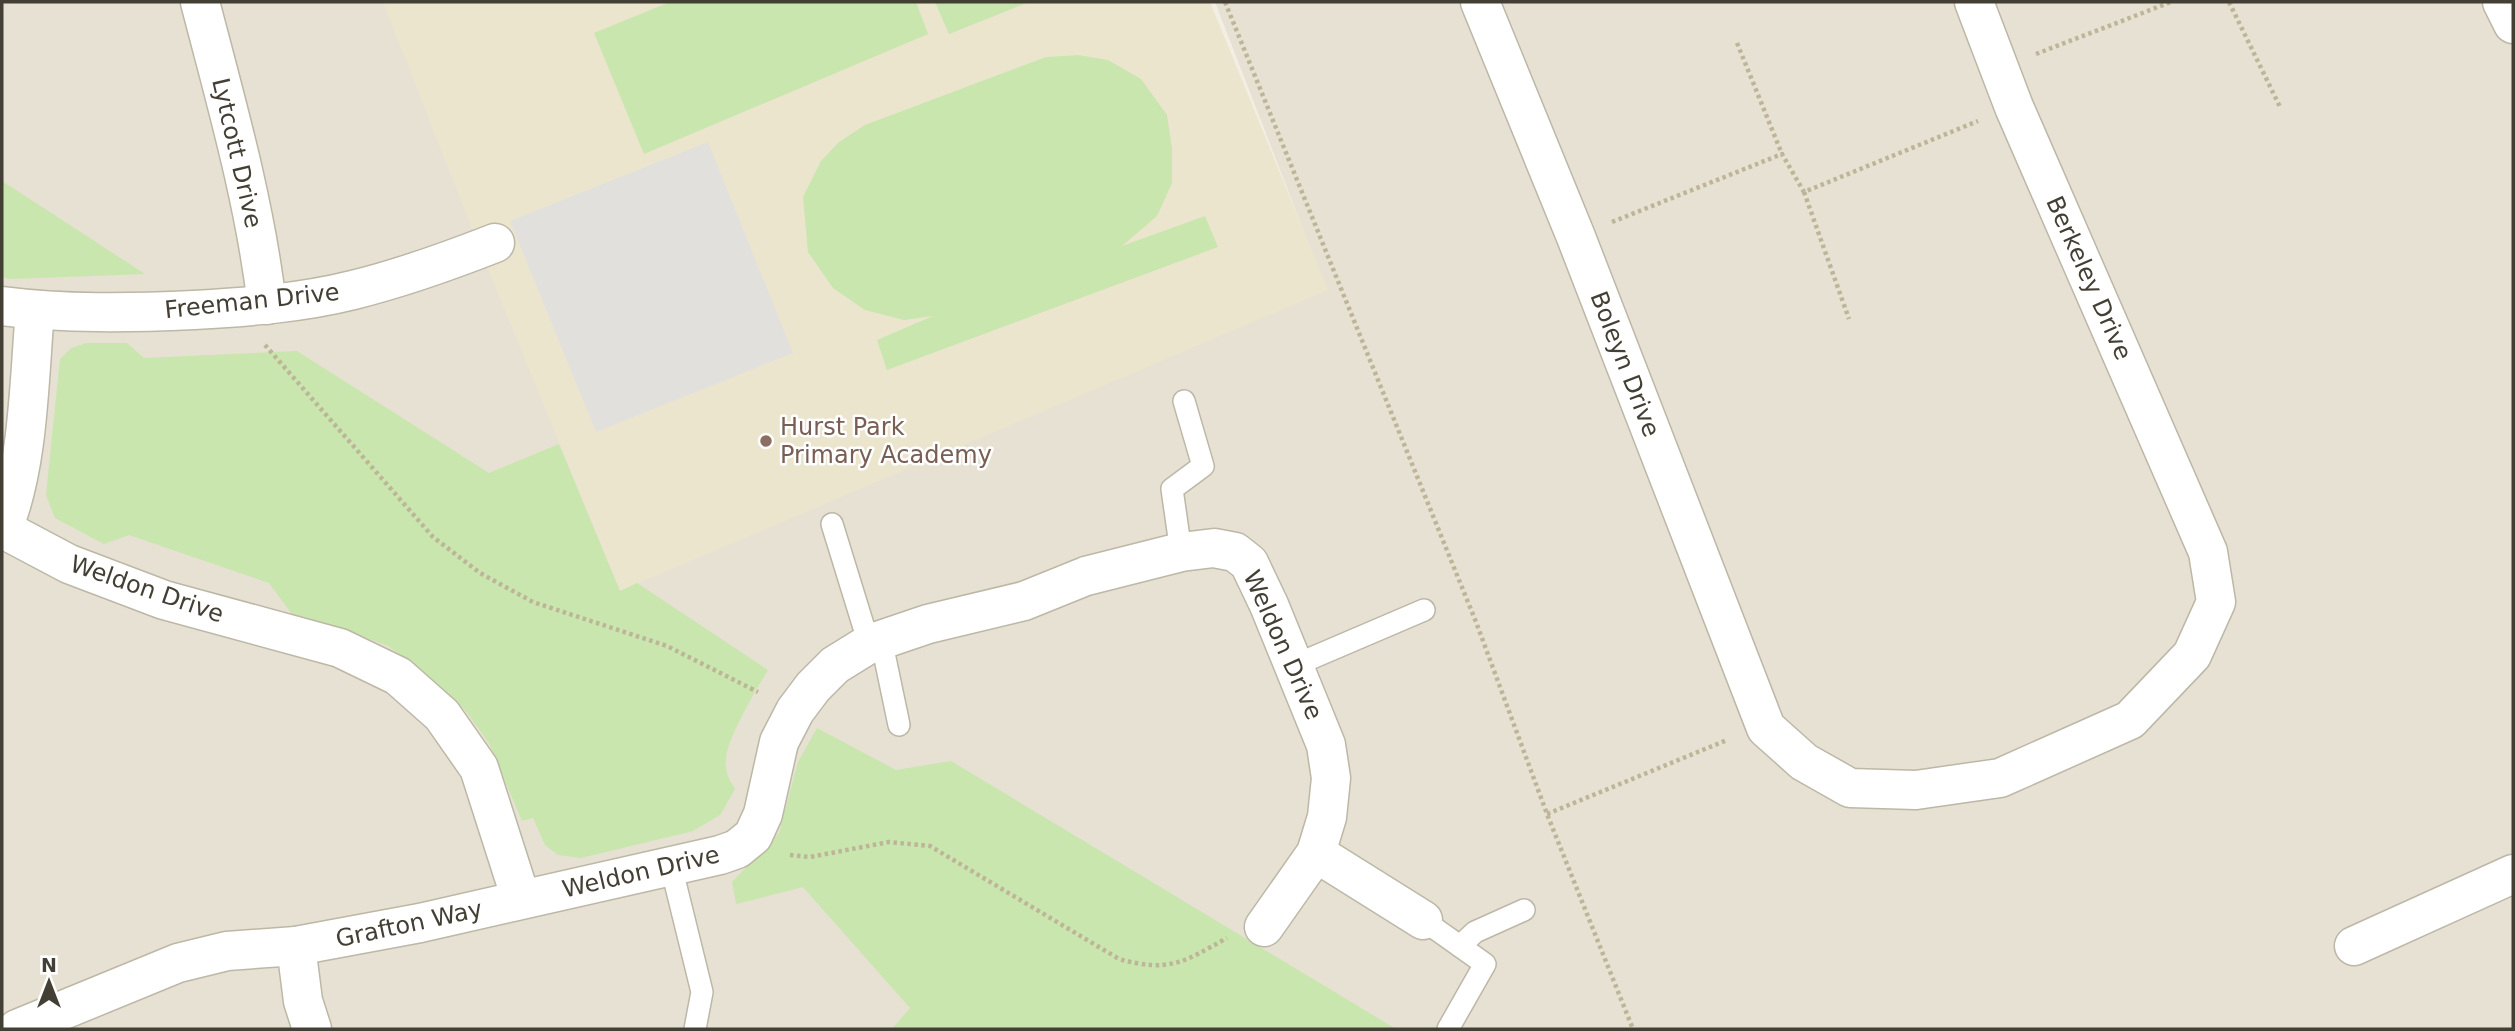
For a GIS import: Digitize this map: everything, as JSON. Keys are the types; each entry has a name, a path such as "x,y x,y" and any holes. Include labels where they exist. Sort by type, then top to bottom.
{"street":[{"name":"Lytcott Drive","path":"200,2 248,189 263,269 252,306"},
{"name":"Boleyn Drive","path":"1480,2 1576,237 1764,721"},
{"name":"Berkeley Drive","path":"1764,721 1804,762 1850,788 1916,790 2000,778 2130,720 2192,655 2216,602 2208,552 2014,107 1974,2"},
{"path":"2502,2 2513,24"},
{"name":"Freeman Drive","path":"18,308 115,314 252,306 351,290 429,269 495,243"},
{"path":"2,530 16,489 22,452 18,308"},
{"name":"Weldon Drive","path":"2,530 69,564 164,600 340,648 398,676 442,715 479,768 521,899 737,849 753,836 763,814 779,742 795,711 813,687 835,666 875,641 928,624 1024,601 1086,576 1181,552 1214,548 1235,552 1249,563 1293,666 1326,744 1331,778 1327,817 1316,853 1264,927"},
{"path":"1316,853 1423,920"},
{"path":"2354,946 2513,874"},
{"name":"Grafton Way","path":"17,1029 178,963 227,951 296,946 420,923 521,899"},
{"path":"296,946 303,1001 312,1029"}],"lane":[{"path":"1181,552 1172,489 1203,466 1184,401"},
{"path":"832,524 875,641 899,725"},
{"path":"1293,666 1424,610"},
{"path":"671,866 702,992 695,1029"},
{"path":"1460,946 1475,932 1524,911"},
{"path":"1423,920 1485,964 1448,1029"}],"path":[{"path":"1225,2 1476,622 1633,1029"},
{"path":"1999,69 2171,2"},
{"path":"2229,2 2281,109"},
{"path":"1737,43 1782,153 1804,192 1849,319"},
{"path":"1804,192 2014,107"},
{"path":"1576,237 1782,153"},
{"path":"252,306 274,356 433,537 480,573 533,602 667,646 795,711"},
{"path":"1548,814 1737,735 1764,721"},
{"path":"753,836 783,855 810,858 888,842 930,846 1119,959 1145,966 1181,963 1240,930 1264,927"}],"shaded area":[{"path":"2,2 385,2 1327,291 1215,2 2513,2 2513,1029 2,1029"},
{"name":"Hurst Park Primary Academy","path":"383,2 1210,2 1328,290 620,591 488,269"},
{"path":"708,142 793,353 596,432 510,221"}],"green space":[{"path":"670,2 916,2 928,34 644,154 594,33"},
{"path":"935,2 1029,2 949,34"},
{"path":"1078,55 1108,60 1141,79 1167,115 1172,149 1172,183 1157,216 1122,246 1205,216 1218,247 887,370 877,340 933,316 904,320 865,310 833,288 808,252 803,197 821,161 839,142 865,125 1046,57"},
{"path":"2,181 145,274 10,279 2,277"},
{"path":"87,343 127,343 144,358 297,351 489,473 559,444 620,591 637,583 768,670 731,739 726,771 735,789 720,815 693,831 581,858 558,855 545,845 533,818 522,821 489,743 465,710 419,668 388,646 343,629 294,617 269,583 129,535 104,544 55,518 46,495 60,359 71,348"},
{"path":"817,728 896,770 951,761 1396,1029 892,1029 910,1008 803,887 736,904 732,882 779,833 798,762"}],"place":[{"name":"Hurst Park Primary Academy","path":"766,441"}]}
